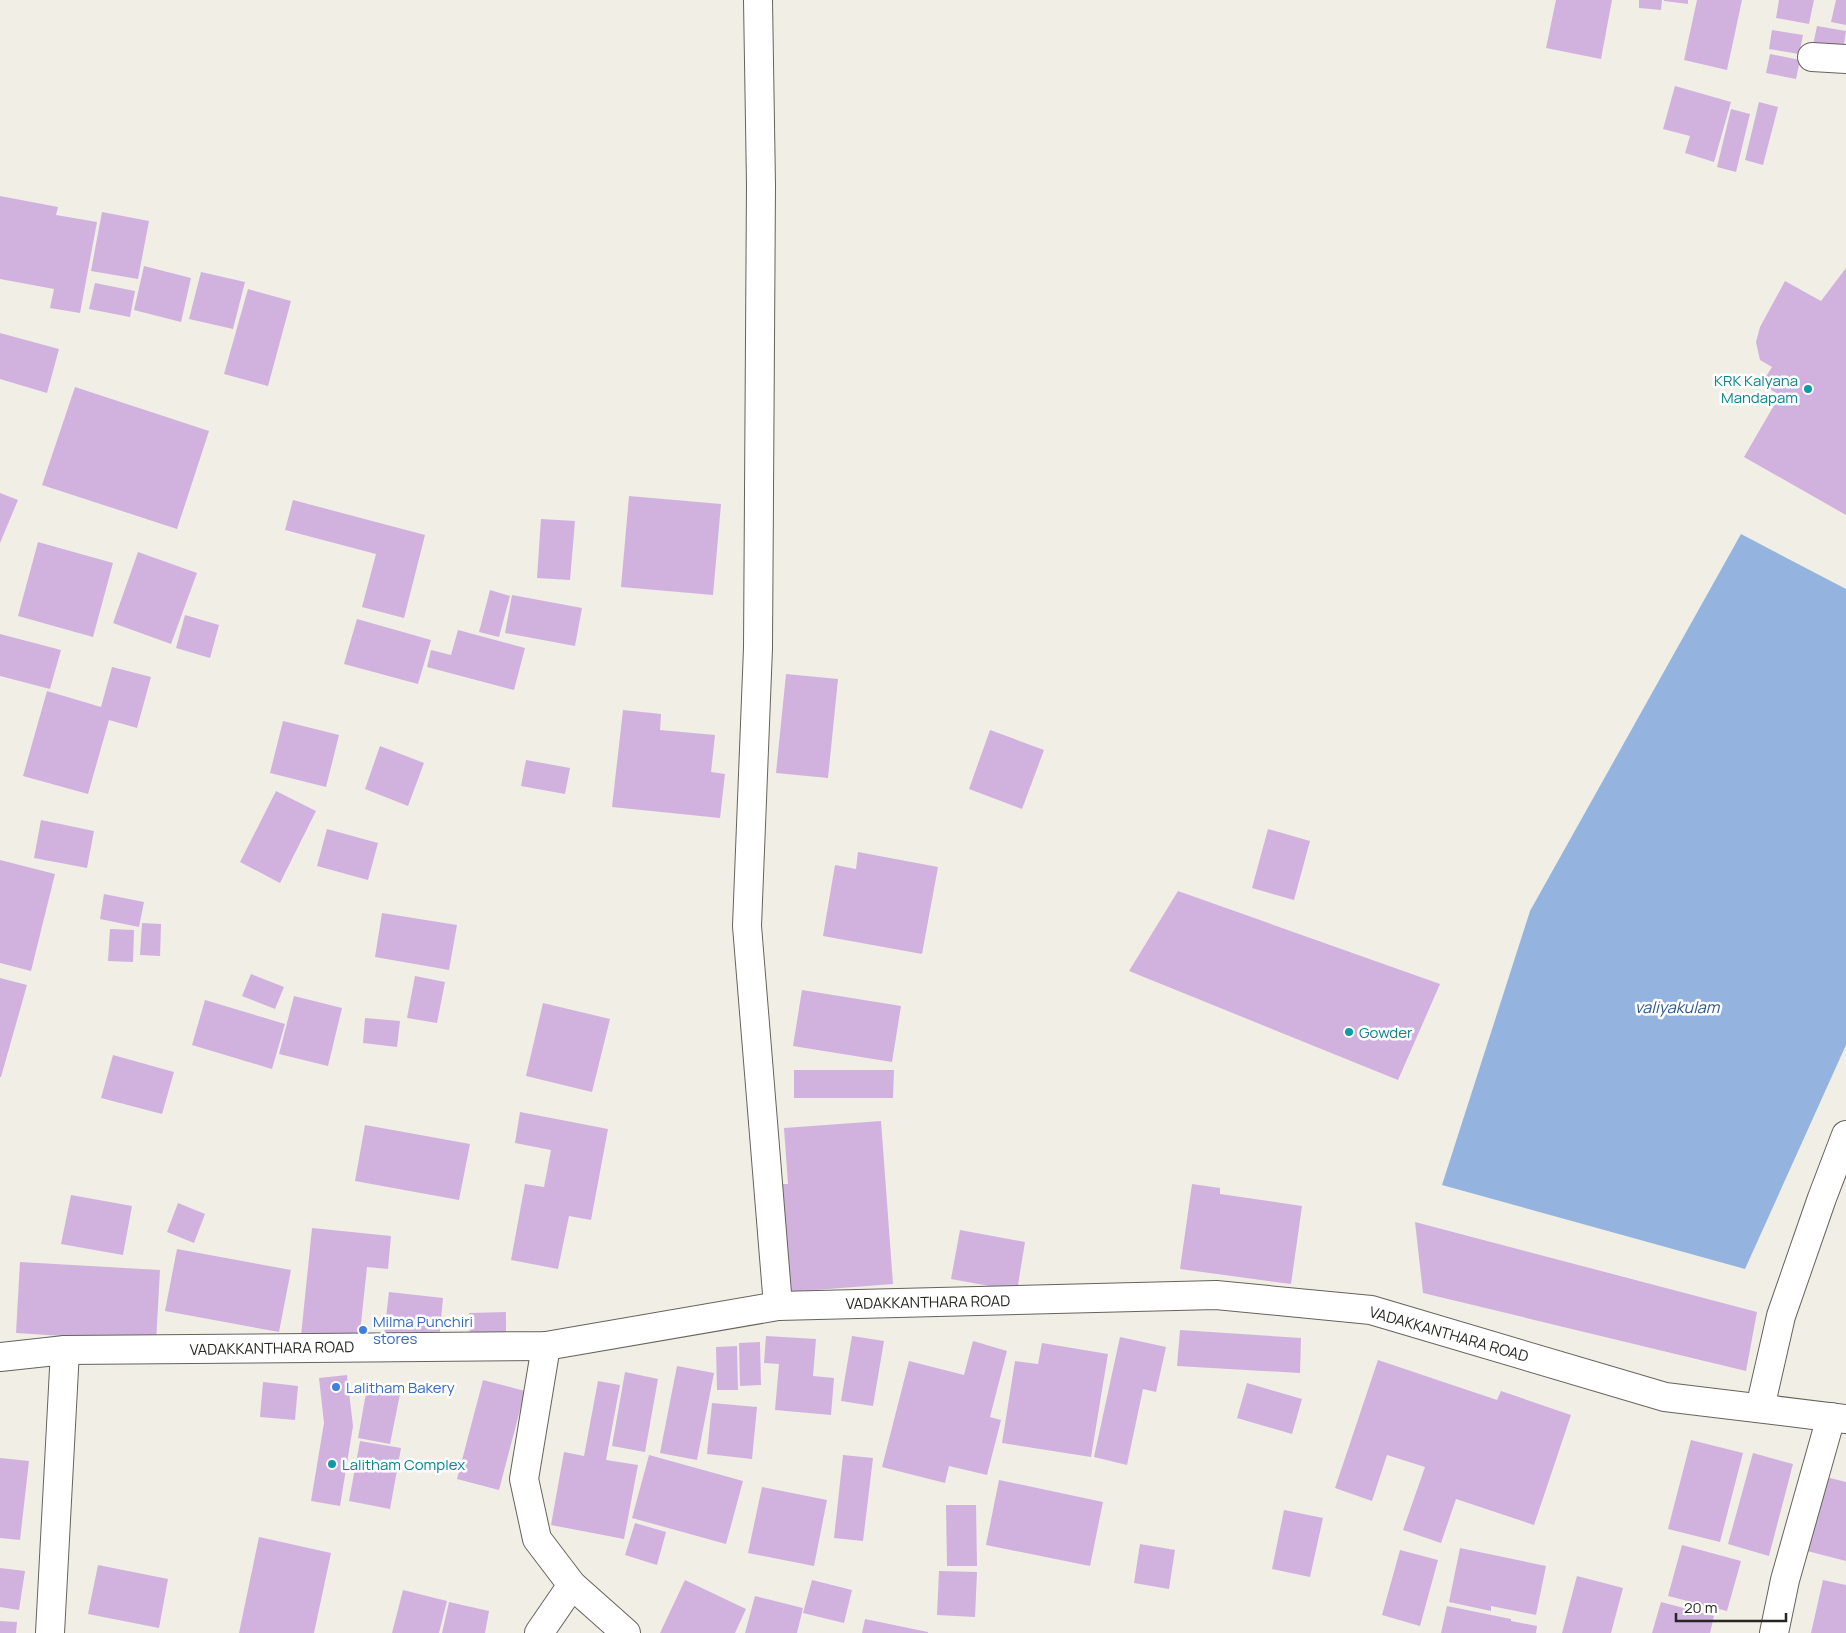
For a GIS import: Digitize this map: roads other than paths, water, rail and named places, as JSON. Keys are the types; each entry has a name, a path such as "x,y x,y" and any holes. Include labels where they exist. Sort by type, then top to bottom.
{"street":[{"path":"758,0 761,185 758,638 747,926 778,1306"},
{"path":"1812,57 1846,59"},
{"path":"1760,1408 1781,1316 1846,1135"},
{"name":"VADAKKANTHARA ROAD","path":"0,1357 65,1350 546,1346 778,1306 1216,1295 1371,1310 1665,1397 1839,1418"},
{"path":"546,1346 524,1478 537,1539 572,1585 626,1633"},
{"path":"50,1633 65,1350"},
{"path":"1774,1633 1785,1580 1839,1418"},
{"path":"539,1633 572,1585"}],"water":[{"name":"valiyakulam","path":"1741,534 1846,589 1846,1045 1745,1269 1442,1185 1530,911"}],"place":[{"name":"KRK Kalyana Mandapam","path":"1808,389"},
{"name":"Gowder","path":"1349,1032"},
{"name":"Milma Punchiri stores","path":"363,1330"},
{"name":"Lalitham Bakery","path":"336,1387"},
{"name":"Lalitham Complex","path":"332,1464"}]}
